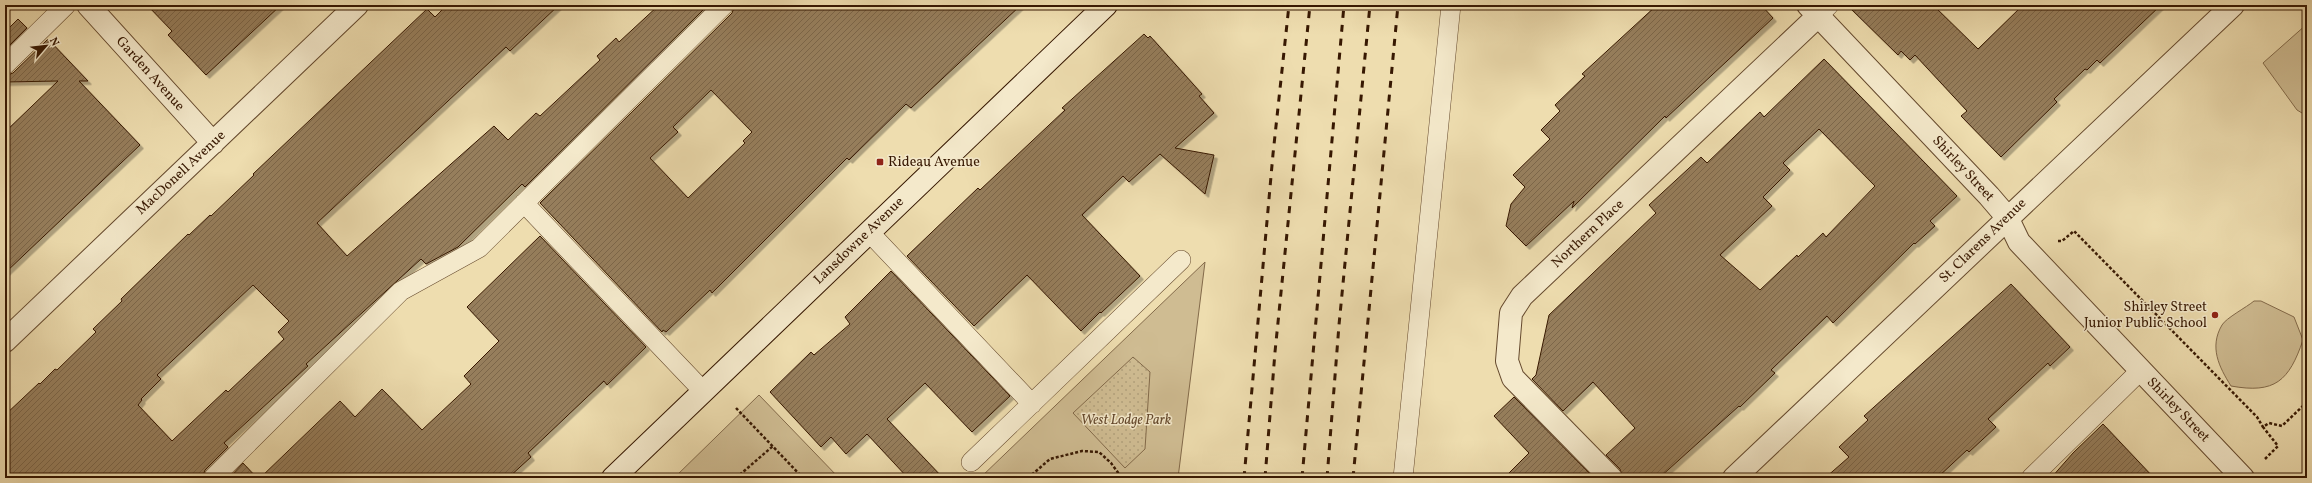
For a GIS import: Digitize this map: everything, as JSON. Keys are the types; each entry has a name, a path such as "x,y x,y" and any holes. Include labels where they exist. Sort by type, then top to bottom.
{"street":[{"name":"Garden Avenue","path":"88,5 213,142"},
{"name":"MacDonell Avenue","path":"5,341 358,5"},
{"name":"Lansdowne Avenue","path":"613,478 1106,5"},
{"name":"St. Clarens Avenue","path":"1734,478 2007,217 2233,5"},
{"name":"Shirley Street","path":"1818,9 2007,217 2019,242 2140,371 2251,471"},
{"name":"Northern Place","path":"1611,478 1513,378 1507,361 1511,313 1522,296 1818,9"}],"lane":[{"path":"5,65 66,5"},
{"path":"213,478 401,291 479,248 724,5"},
{"path":"1403,478 1451,5"},
{"path":"524,203 703,391"},
{"path":"869,232 1032,404"},
{"path":"972,462 1181,260"},
{"path":"2031,478 2140,371"}],"path":[{"path":"2051,242 2062,241 2074,231 2258,418 2263,428 2278,446 2251,471"},
{"path":"2263,428 2269,423 2282,426 2307,402"},
{"path":"736,408 803,478"},
{"path":"736,478 773,446"},
{"path":"1028,478 1050,459 1082,451 1099,452 1111,463 1122,478"}],"green space":[{"path":"2307,24 2307,116 2297,110 2263,63"},
{"name":"West Lodge Park","path":"1205,262 1178,478 980,478"},
{"path":"2254,301 2261,301 2294,317 2303,340 2292,366 2286,375 2278,381 2269,386 2259,388 2231,386 2219,364 2217,357 2216,341 2218,333 2224,322"},
{"path":"1133,357 1150,372 1145,449 1125,468 1073,413"},
{"path":"759,395 839,478 674,478"}],"building":[{"path":"147,5 281,5 206,75 168,35 172,31"},
{"path":"447,5 559,5 510,51 506,47 317,223 347,256 494,126 508,140 536,113 540,116 600,60 597,56 616,38 619,42 659,5 708,5 525,187 522,184 458,247 426,264 421,259 306,364 308,366 224,443 228,447 205,470 202,478 5,478 5,415 55,369 57,370 96,332 93,329 122,301 121,299 188,234 189,235 210,215 211,216 254,175 253,174 427,9 435,17","holes":["253,285 289,321 278,332 284,339 228,392 226,390 172,441 138,405 142,400 141,399 161,379 157,375"]},
{"path":"735,5 1021,5 911,108 906,104 849,160 847,158 712,293 710,290 666,332 663,330 662,332 540,203 732,13","holes":["711,90 752,132 743,141 745,143 688,198 650,158 678,132 673,127"]},
{"path":"1657,5 1761,5 1773,18 1666,118 1665,116 1572,208 1574,201 1526,246 1506,226 1511,204 1525,187 1513,175 1550,139 1541,130 1560,111 1555,105 1585,76 1582,74"},
{"path":"1847,5 1933,5 1978,49 2023,5 2161,5 2100,63 2097,60 2087,70 2085,69 2054,99 2057,102 2001,157 1961,116 1967,111 1915,55 1910,60 1901,51 1898,55"},
{"path":"18,19 27,28 5,50 5,32"},
{"path":"1144,34 1148,38 1150,36 1202,94 1199,96 1214,113 1175,148 1214,155 1205,194 1160,154 1129,182 1123,176 1082,215 1140,276 1081,331 1027,275 974,326 907,256 978,188 980,190 1065,110 1062,108"},
{"path":"48,39 88,81 79,81 140,145 5,273 5,132 58,81 5,82 5,76 13,73"},
{"path":"1824,59 1957,196 1930,221 1935,226 1915,244 1914,243 1833,323 1827,316 1771,370 1775,373 1740,407 1739,406 1659,478 1623,478 1620,469 1606,455 1635,428 1593,382 1563,411 1532,379 1536,375 1549,315 1656,213 1649,205 1701,157 1707,163 1760,112 1764,117","holes":["1819,129 1875,186 1826,237 1823,233 1760,290 1720,255 1772,206 1763,197 1790,170 1783,163"]},
{"path":"540,236 646,347 607,385 604,381 528,453 531,457 508,478 260,478 340,401 355,417 382,389 422,430 471,384 464,376 499,341 467,307"},
{"path":"891,271 1010,396 972,432 925,383 887,419 943,478 908,478 867,434 846,454 831,437 821,447 770,392 811,352 814,355 850,324 845,317"},
{"path":"2011,284 2070,347 2050,366 2048,363 1988,419 1996,427 1969,452 1967,450 1937,478 1825,478 1849,457 1839,447 1868,420 1864,416"},
{"path":"1514,397 1594,478 1504,478 1529,453 1494,416"},
{"path":"2103,424 2154,478 2051,478 2073,453"},
{"path":"243,463 257,478 229,478"}],"railway":[{"path":"1244,478 1273,154 1289,5"},
{"path":"1265,478 1275,352 1310,5"},
{"path":"1302,478 1344,5"},
{"path":"1327,478 1339,325 1370,5"},
{"path":"1353,478 1398,5"}],"place":[{"name":"Rideau Avenue","path":"880,162"},
{"name":"Shirley Street Junior Public School","path":"2215,315"}]}
